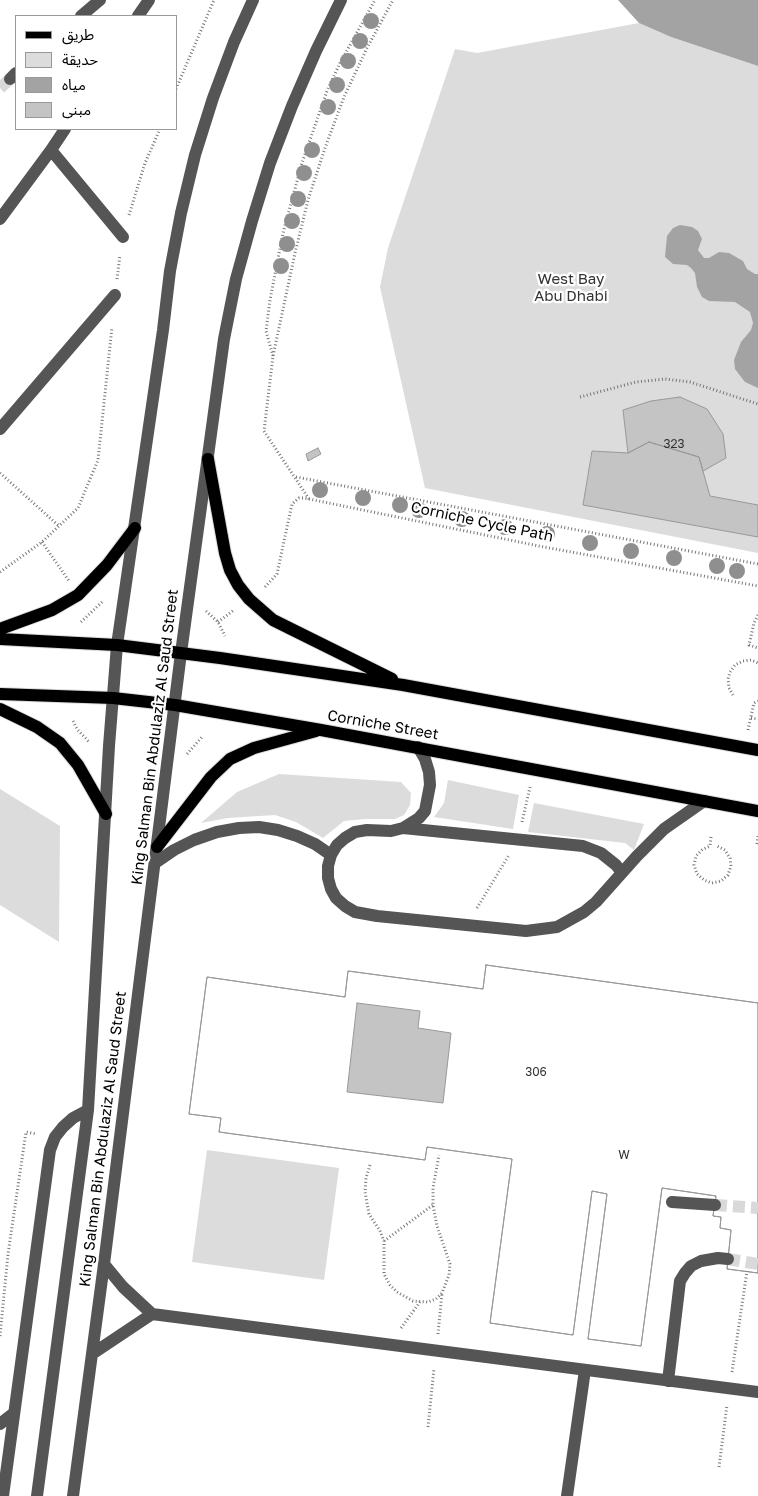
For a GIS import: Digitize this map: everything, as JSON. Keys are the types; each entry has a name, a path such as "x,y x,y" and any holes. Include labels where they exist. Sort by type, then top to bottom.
{"main road":[{"path":"208,459 225,553 230,570 238,585 249,599 273,620 404,684"},
{"path":"0,629 52,610 78,595 107,565 135,528"},
{"path":"0,638 117,645 404,684 758,750"},
{"name":"Corniche Street","path":"0,694 113,698 175,705 418,747 758,811"},
{"path":"0,709 36,727 60,743 78,765 106,814"},
{"path":"157,847 211,777 230,759 254,748 321,730"}],"street":[{"path":"83,15 100,0"},
{"path":"139,15 149,0"},
{"name":"King Salman Bin Abdulaziz Al Saud Street","path":"37,1496 88,1110 117,645 170,271 195,155 213,98 234,42 253,0"},
{"name":"King Salman Bin Abdulaziz Al Saud Street","path":"72,1496 104,1264 181,653 208,459 214,399 224,339 236,280 270,163 292,106 341,0"},
{"path":"0,219 52,150 64,130"},
{"path":"52,150 122,237"},
{"path":"0,429 115,295"},
{"path":"403,828 425,811 429,798 429,772 425,759 418,747"},
{"path":"622,873 609,858 583,846 403,828 355,832 341,842 331,855 328,866 328,878 336,898 355,912 377,916 526,931 557,927 584,912 596,902 664,829 704,801"},
{"path":"155,863 174,850 194,840 216,832 239,828 278,830 315,844 331,855"},
{"path":"3,1496 50,1150 55,1137 63,1127 73,1118 88,1110"},
{"path":"672,1202 715,1205"},
{"path":"668,1381 680,1281 691,1266 702,1261 718,1258 728,1259"},
{"path":"104,1264 124,1287 152,1314 758,1392"},
{"path":"92,1354 152,1314"},
{"path":"566,1496 585,1370"},
{"path":"0,1424 14,1413"}],"path":[{"path":"178,84 214,0"},
{"path":"273,356 266,331 270,300 283,233 302,163 327,91 340,63 375,0"},
{"path":"309,499 264,431 273,356 308,200 325,148 344,98 367,48 393,0"},
{"path":"0,572 42,542 78,508 98,460 122,237 145,163 160,130"},
{"path":"580,396 636,382 665,379 690,382 758,404"},
{"path":"0,473 59,526"},
{"path":"295,477 758,564"},
{"path":"265,587 277,574 292,504 299,498 309,499"},
{"name":"Corniche Cycle Path","path":"309,499 544,547 758,586"},
{"path":"42,542 78,595"},
{"path":"81,622 102,602"},
{"path":"218,622 237,608"},
{"path":"206,611 218,622 225,636"},
{"path":"758,614 749,645 758,648"},
{"path":"733,695 729,688 730,672 743,661 751,660 758,663"},
{"path":"745,747 754,703 758,700"},
{"path":"751,718 758,719"},
{"path":"73,721 89,742"},
{"path":"185,756 202,737"},
{"path":"757,844 758,836"},
{"path":"711,837 710,846 696,856 694,865 697,874 704,880 712,883 721,881 728,875 731,866 730,858 725,850 717,846"},
{"path":"0,1336 8,1254 26,1132 55,1137"},
{"path":"370,1165 366,1178 365,1192 367,1206 384,1241 384,1274 390,1285 397,1292 413,1301 428,1302 436,1299 442,1293 450,1264 437,1226 434,1205 433,1188 438,1155"},
{"path":"384,1241 434,1205"}],"green space":[{"name":"West Bay Abu Dhabi","path":"639,23 671,37 758,66 758,553 425,488 380,287 388,248 455,49 477,53"},
{"path":"279,774 401,782 411,793 410,805 404,815 395,819 344,821 323,838 296,822 275,815 228,818 201,823 237,792"},
{"path":"448,780 519,795 513,829 434,817 444,803"},
{"path":"0,789 60,826 59,942 0,905"},
{"path":"534,803 644,824 634,850 625,843 528,832"},
{"path":"207,1150 339,1168 324,1280 192,1262"}],"water":[{"path":"618,0 758,0 758,66 671,37 639,23"},
{"path":"680,225 692,227 698,231 702,239 698,250 704,258 709,258 719,252 729,253 743,261 747,269 758,274 758,388 745,382 735,369 734,360 741,342 751,330 753,323 750,312 735,302 709,301 702,297 697,287 695,273 691,268 687,265 673,264 665,257 667,236 673,228"}],"building":[{"path":"680,397 707,409 723,434 726,458 703,471 699,457 649,442 628,453 623,410 651,401"},
{"path":"649,442 699,457 710,496 758,505 758,537 583,505 592,451 628,453"},
{"path":"318,448 321,454 308,461 306,454"},
{"path":"486,965 758,1003 758,1273 727,1269 731,1230 720,1228 721,1217 713,1216 716,1196 662,1188 641,1346 588,1339 607,1194 592,1191 573,1335 490,1323 512,1159 427,1147 425,1160 219,1132 221,1118 189,1114 207,977 345,997 348,971 483,989","holes":["357,1003 420,1011 418,1028 451,1033 443,1103 347,1092"]},
{"path":"486,965 758,1003 758,1273 727,1269 731,1230 720,1228 721,1217 713,1216 716,1196 662,1188 641,1346 588,1339 607,1194 592,1191 573,1335 490,1323 512,1159 427,1147 425,1160 219,1132 221,1118 189,1114 207,977 345,997 348,971 483,989"}],"tunnel":[{"path":"0,88 10,79"},
{"path":"715,1205 758,1208"},
{"path":"728,1259 758,1264"}]}
